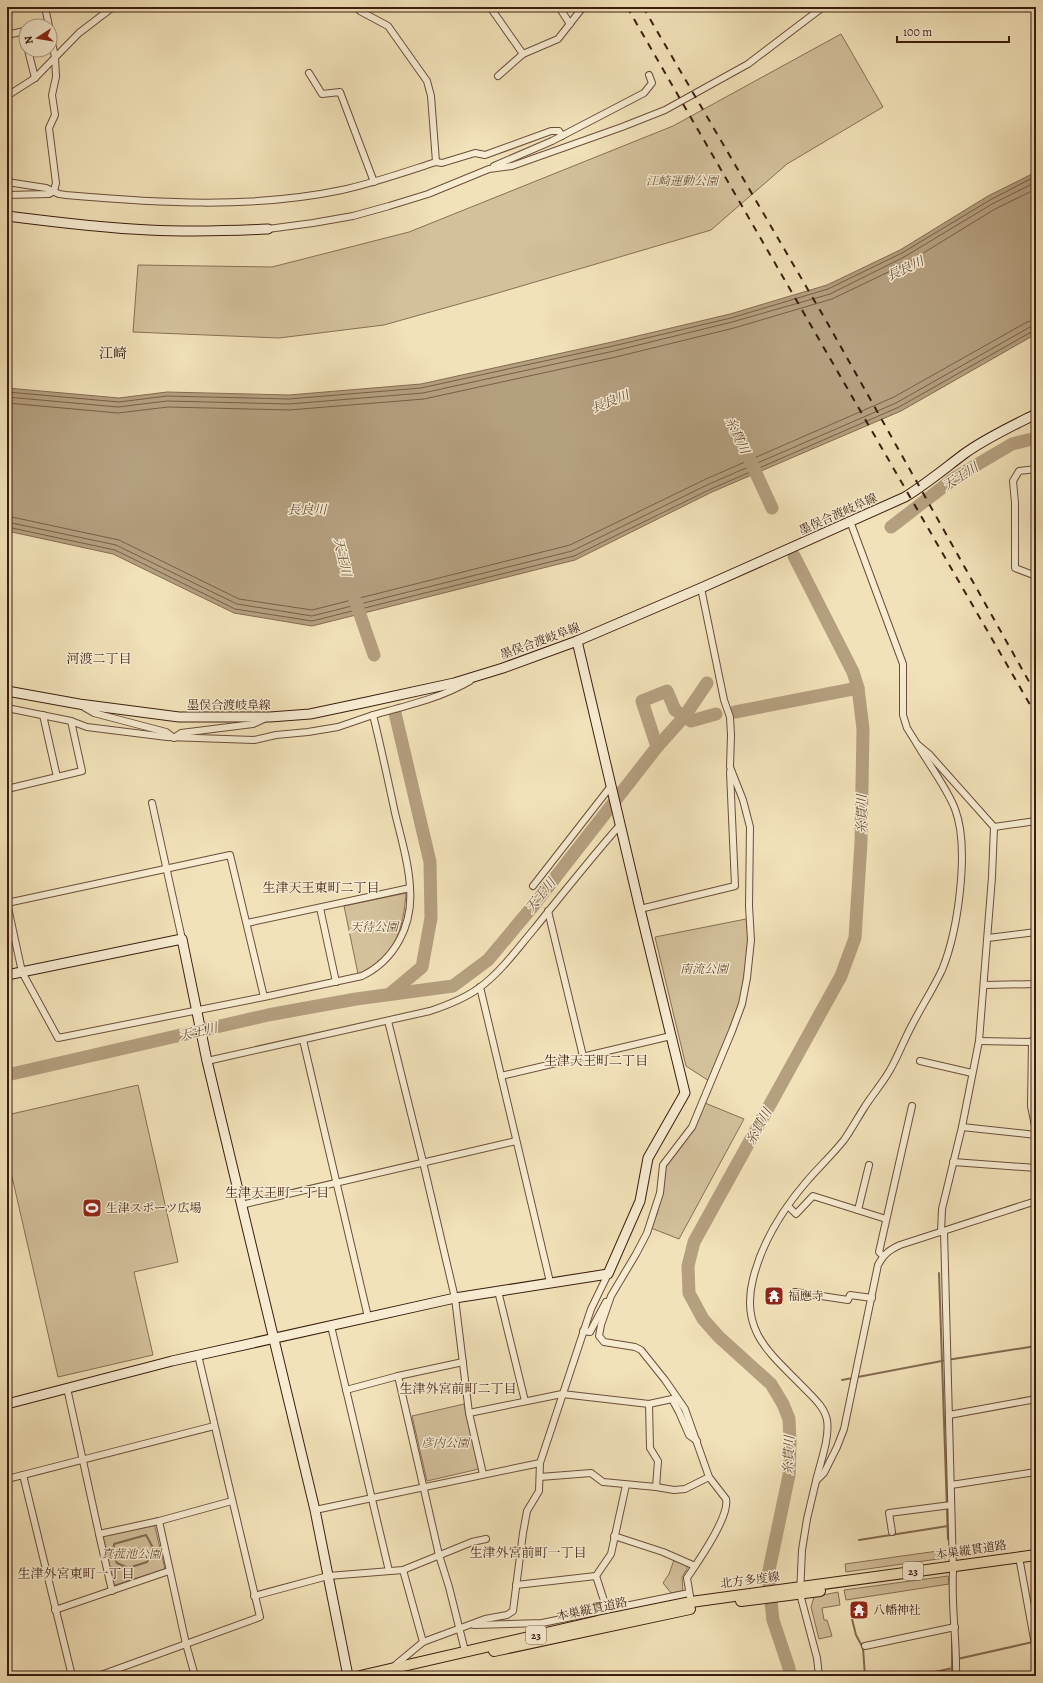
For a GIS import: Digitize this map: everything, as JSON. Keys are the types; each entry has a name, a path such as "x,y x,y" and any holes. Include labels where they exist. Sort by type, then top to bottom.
{"main road":[{"name":"本巣縦貫道路","path":"1020,1560 1036,1554"},
{"name":"本巣縦貫道路","path":"795,1591 953,1568 1020,1560 1036,1560"},
{"name":"北方多度線","path":"715,1601 795,1591"},
{"name":"本巣縦貫道路","path":"390,1672 465,1651 598,1621 690,1597 715,1601"},
{"name":"本巣縦貫道路","path":"360,1676 390,1672 599,1628 715,1601"}],"street":[{"path":"45,7 47,18"},
{"path":"58,54 79,33 113,7"},
{"path":"357,7 360,11 388,26 427,80 431,96 436,162"},
{"path":"490,7 523,54"},
{"path":"560,7 570,24"},
{"path":"498,76 523,54 558,38 583,7"},
{"path":"489,168 512,166 665,110 748,64 823,7"},
{"path":"7,35 18,32"},
{"path":"30,58 35,78"},
{"path":"7,96 35,78 54,58"},
{"path":"7,195 49,194 54,191 56,183 49,128 55,116 52,95 56,77 55,58"},
{"path":"309,73 322,94 340,92 374,182"},
{"path":"7,216 78,225 149,230 208,231 268,229 353,216 428,194 562,136 644,92 652,83 649,75"},
{"path":"7,182 54,191 59,194 130,200 191,203 292,198 341,190 374,182 436,162 442,163 475,153 485,155 551,131 559,131 562,136"},
{"name":"墨俣合渡岐阜線","path":"7,691 79,704 179,717 270,717 310,714 454,683 577,641 905,498 928,483 964,454 1036,414"},
{"path":"1036,469 1019,471 1013,482 1015,502 1015,568 1036,576"},
{"path":"1036,481 1036,498"},
{"path":"819,1676 816,1658 795,1591 803,1539 828,1434 827,1422 825,1414 818,1402 766,1348 755,1332 749,1310 753,1280 762,1250 770,1232 806,1181 843,1141 891,1069 912,1024 930,993 942,968 952,941 958,913 962,838 955,809 907,728 903,715 903,664 850,521"},
{"path":"640,909 735,886 730,767 730,717 724,700 701,588"},
{"path":"471,1625 485,1619 507,1615 513,1611 528,1511 539,1491 540,1463 562,1394 591,1309 640,1200 648,1158 685,1093 619,822 577,641"},
{"path":"7,708 71,721 87,727 174,738 254,740 276,734 308,732 338,727 428,699 460,687 480,675"},
{"path":"79,704 94,713 166,732 174,738"},
{"path":"43,715 57,777"},
{"path":"264,996 230,855 7,903 22,972 58,1038 197,1012 264,996 362,976 373,971 392,953 400,942 410,909 410,888 406,861 373,715"},
{"path":"174,738 181,733 253,724 270,717"},
{"path":"7,789 82,771 71,721"},
{"path":"917,744 930,754 994,827 988,938 979,1040 962,1127 952,1162 942,1208 951,1485 953,1568 952,1590 955,1626 956,1676"},
{"path":"390,1672 423,1642 460,1627 471,1625 532,1624 690,1597 687,1578 716,1532 727,1504 726,1500 709,1477 685,1409 676,1395 641,1350 635,1346 604,1342 600,1336 600,1325 611,1296 647,1233 660,1192 663,1165 692,1127 742,1004 748,970 751,940 749,906 750,827 743,800 730,767"},
{"path":"533,886 612,790"},
{"path":"152,802 207,1058 315,1510 348,1676"},
{"path":"994,827 1036,821"},
{"path":"207,1058 303,1040 388,1021 454,1003 480,987 518,949 619,822"},
{"path":"247,923 410,888"},
{"path":"320,908 336,982"},
{"path":"548,911 583,1056"},
{"path":"988,938 1036,932"},
{"path":"7,975 182,939"},
{"path":"984,985 1036,984"},
{"path":"480,987 550,1282"},
{"path":"388,1021 455,1298 469,1413 483,1474"},
{"path":"501,1076 671,1036"},
{"path":"303,1040 335,1182 368,1317"},
{"path":"979,1040 1034,1042 1031,1106 1036,1131"},
{"path":"920,1061 972,1073"},
{"path":"883,1256 879,1252 912,1106"},
{"path":"962,1127 1036,1135"},
{"path":"242,1205 335,1182 516,1141"},
{"path":"952,1162 1036,1168"},
{"path":"858,1210 869,1165"},
{"path":"788,1206 796,1214 813,1196 886,1219"},
{"path":"816,1481 824,1473 844,1429 878,1265 883,1256 888,1251 900,1245 1036,1201"},
{"path":"7,1404 198,1356 455,1298 608,1274"},
{"path":"498,1291 525,1401"},
{"path":"795,1292 848,1300 850,1295 872,1298"},
{"path":"583,1331 590,1332 604,1304 611,1296"},
{"path":"331,1326 389,1571"},
{"path":"98,1676 260,1617 198,1356"},
{"path":"346,1390 398,1376 462,1362"},
{"path":"398,1376 439,1555 460,1627 465,1651"},
{"path":"68,1388 112,1591"},
{"path":"469,1413 562,1394 649,1404 672,1399 689,1435 697,1441"},
{"path":"949,1415 1036,1399"},
{"path":"649,1404 650,1448 658,1461 656,1486"},
{"path":"7,1479 214,1426"},
{"path":"315,1510 423,1486 540,1463"},
{"path":"951,1485 1036,1472"},
{"path":"540,1477 591,1473 603,1482 685,1490 709,1477"},
{"path":"23,1475 72,1676"},
{"path":"516,1585 596,1576 611,1554 626,1485"},
{"path":"99,1534 159,1521 232,1501"},
{"path":"892,1532 889,1513 951,1505"},
{"path":"159,1521 169,1571 195,1676"},
{"path":"614,1536 663,1552 695,1566"},
{"path":"254,1596 328,1576 403,1570 472,1542 486,1540"},
{"path":"1020,1560 1036,1650"},
{"path":"403,1570 423,1642"},
{"path":"56,1610 169,1571"},
{"path":"596,1576 607,1610"},
{"path":"864,1646 955,1626"}],"green space":[{"name":"江崎運動公園","path":"841,34 883,107 787,164 711,230 384,325 279,338 133,332 138,265 272,267 409,232 673,126"},
{"name":"天待公園","path":"406,893 405,907 395,942 381,960 358,974 344,906"},
{"name":"南流公園","path":"746,919 749,944 740,1001 728,1037 709,1081 686,1066 655,937"},
{"name":"生津スポーツ広場","path":"138,1085 178,1262 134,1272 153,1355 58,1377 7,1155 7,1115"},
{"path":"705,1103 744,1119 679,1239 651,1228 657,1214 662,1194 664,1170 695,1126"},
{"name":"彦内公園","path":"464,1404 479,1469 427,1481 412,1416"},
{"name":"真菰池公園","path":"154,1523 165,1569 112,1586 100,1536"},
{"path":"945,1550 945,1558 846,1572 845,1564"},
{"path":"674,1560 687,1565 687,1569 682,1577 683,1591 671,1593 663,1583 669,1574"},
{"path":"948,1576 949,1584 846,1600 844,1590"},
{"path":"838,1592 840,1605 822,1608 824,1620 827,1620 832,1636 819,1639 811,1607 814,1597"}],"water":[{"name":"長良川","path":"1036,172 1036,334 901,411 712,492 575,560 312,626 234,613 113,554 7,531 7,388 119,398 167,392 289,395 421,384 612,342 730,314 827,285 900,250 988,196"}],"waterway":[{"name":"天王川","path":"891,527 956,477 1012,444 1036,438"},
{"name":"糸貫川","path":"749,458 772,508"},
{"name":"糸貫川","path":"790,1676 789,1668 773,1620 768,1575 789,1475 789,1419 783,1404 771,1384 719,1337 703,1319 689,1293 688,1266 694,1242 841,976 855,938 861,842 863,729 858,688 853,672 794,556"},
{"name":"天王川","path":"354,597 374,655"},
{"name":"天王川","path":"7,1075 268,1015 356,999 453,986 488,960 533,906 657,747 684,717 707,683"},
{"path":"735,712 858,688"},
{"name":"天王川","path":"657,747 642,701 667,691 675,710 691,721 716,714"},
{"name":"天王川","path":"391,993 422,967 431,918 430,862 395,713"},
{"path":"939,1273 948,1539"},
{"path":"842,1380 947,1360 1036,1346"},
{"path":"859,1540 948,1526"},
{"path":"146,1535 153,1548 147,1562 128,1568 117,1563 113,1555 114,1544 146,1535"},
{"path":"852,1619 856,1635 863,1648 865,1676"},
{"path":"952,1639 952,1676"},
{"path":"953,1660 1033,1642"},
{"path":"916,1676 953,1668"}],"railway":[{"path":"627,7 1036,715"},
{"path":"643,7 828,324 1036,694"}],"place":[{"name":"生津スポーツ広場","path":"92,1208"},
{"name":"福應寺","path":"774,1296"},
{"name":"八幡神社","path":"859,1610"}],"district":[{"name":"江崎","path":"113,353"},
{"name":"河渡二丁目","path":"99,658"},
{"name":"生津天王東町二丁目","path":"321,887"},
{"name":"生津天王町二丁目","path":"596,1060"},
{"name":"生津天王町一丁目","path":"277,1192"},
{"name":"生津外宮前町二丁目","path":"458,1388"},
{"name":"生津外宮前町一丁目","path":"528,1552"},
{"name":"生津外宮東町一丁目","path":"76,1573"}]}
